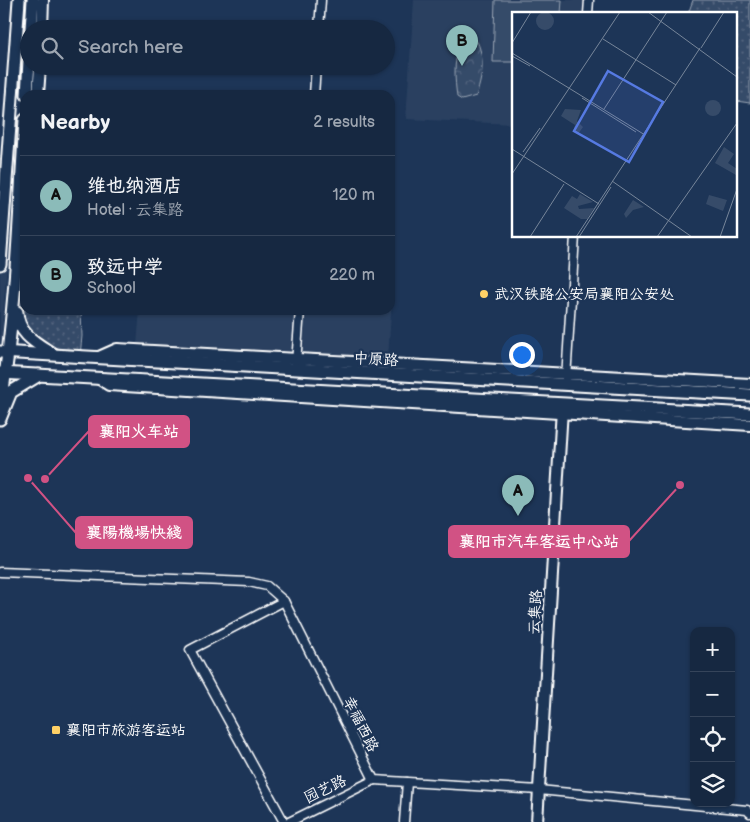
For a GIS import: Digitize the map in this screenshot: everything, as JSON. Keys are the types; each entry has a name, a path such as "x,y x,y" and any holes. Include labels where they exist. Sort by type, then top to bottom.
{"main road":[{"path":"0,264 19,0"},
{"path":"32,20 33,0"},
{"path":"27,90 28,75"},
{"path":"0,410 4,352 15,283 20,200"},
{"path":"15,283 17,323 30,340 54,355"},
{"name":"中原路","path":"4,352 296,365 566,385 750,395"},
{"path":"3,373 562,409 750,414"},
{"path":"0,419 11,392 39,374"}],"street":[{"path":"42,20 43,0"},
{"path":"320,20 321,0"},
{"path":"38,90 39,75"},
{"path":"314,90 315,75"},
{"path":"566,385 575,238"},
{"path":"300,315 296,365 567,373 750,384"},
{"path":"562,409 750,425"},
{"name":"云集路","path":"537,822 562,409"},
{"name":"幸福西路","path":"0,572 249,582 267,586 284,602 374,780"},
{"path":"284,602 190,650 284,822"},
{"path":"374,780 539,790 747,810 750,813"},
{"name":"园艺路","path":"289,822 374,780"},
{"path":"404,822 407,782"}],"shaded area":[{"path":"414,0 589,0 588,12 512,12 512,124 406,119"},
{"path":"0,247 8,248 0,364"},
{"path":"140,315 391,315 388,359 137,345"}],"green space":[{"path":"495,0 562,0 561,12 512,12 512,62 493,62"},
{"path":"693,0 750,0 750,103 738,101 738,12 689,12"},
{"path":"470,30 479,46 481,54 481,79 476,96 462,100 457,97 455,70 460,45"},
{"path":"16,266 20,266 20,315 81,315 80,356 55,355 17,323"}],"place":[{"name":"致远中学","path":"462,66"},
{"name":"武汉铁路公安局襄阳公安处","path":"484,294"},
{"name":"襄陽機場快綫","path":"28,478"},
{"name":"襄阳火车站","path":"45,479"},
{"name":"襄阳市汽车客运中心站","path":"680,485"},
{"name":"维也纳酒店","path":"518,516"},
{"name":"襄阳市旅游客运站","path":"56,730"}]}
